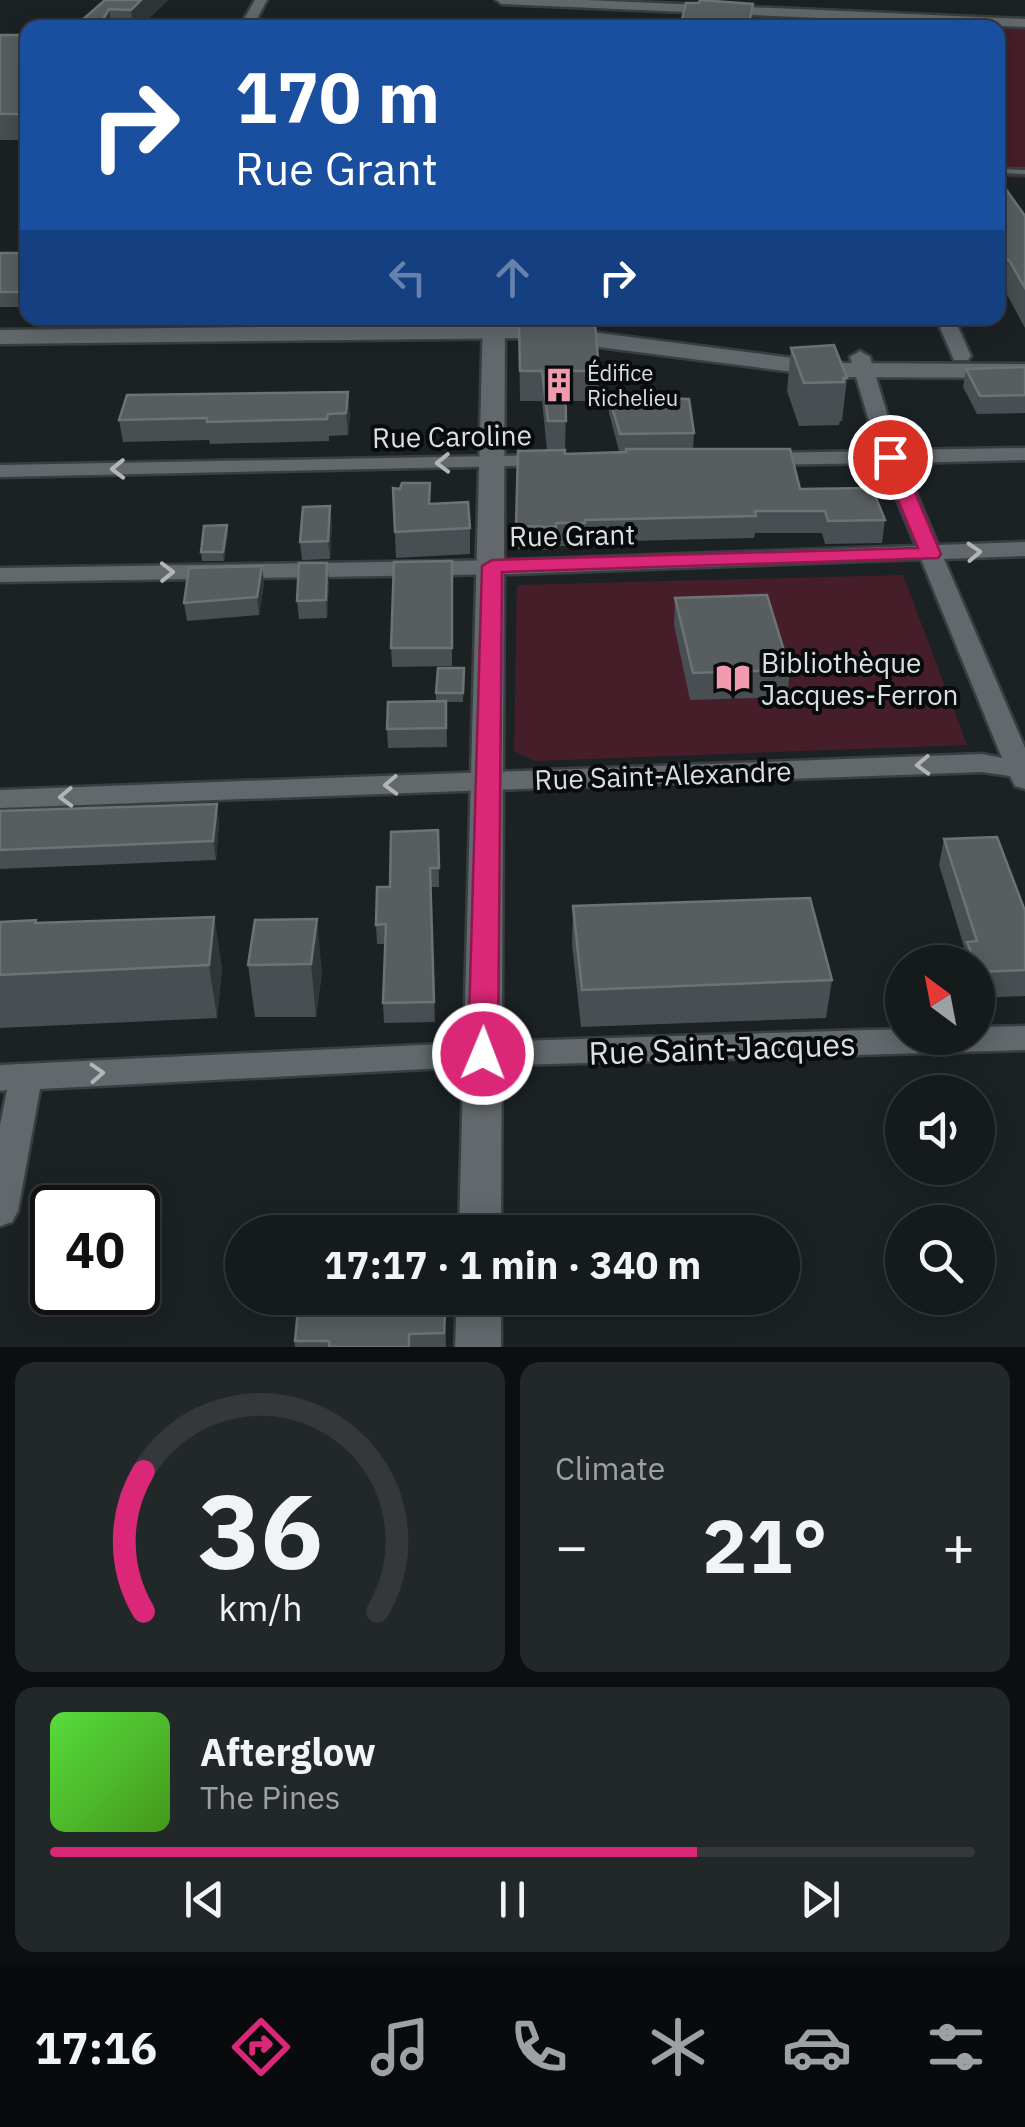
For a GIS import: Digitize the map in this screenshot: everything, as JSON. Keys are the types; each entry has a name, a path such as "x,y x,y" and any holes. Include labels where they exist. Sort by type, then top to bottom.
{"main road":[{"path":"0,337 400,325"},
{"path":"480,1215 500,325"},
{"path":"514,325 774,364 1025,370"},
{"path":"861,364 1025,355"},
{"path":"478,1347 479,1315"}],"street":[{"path":"502,0 573,7 701,4 967,20"},
{"path":"948,325 961,356"},
{"path":"861,364 890,457 1023,773"},
{"path":"746,459 1025,454"},
{"name":"Rue Caroline","path":"0,470 572,461"},
{"name":"Rue Grant","path":"0,575 492,566 1025,549"},
{"name":"Rue Saint-Alexandre","path":"0,799 982,763 1023,773"},
{"name":"Rue Saint-Jacques","path":"13,1078 483,1054 1025,1038"},
{"path":"0,1211 13,1078"}],"shaded area":[{"path":"1005,27 1025,28 1025,178 1005,177"},
{"path":"903,575 967,745 536,761 514,751 517,585"}],"building":[{"path":"105,0 141,0 131,10 109,9 103,20 82,20"},
{"path":"700,0 753,4 750,20 682,20 686,3"},
{"path":"0,35 20,35 20,114 0,114"},
{"path":"1005,188 1025,216 1025,288 1009,260 1005,260"},
{"path":"0,253 20,253 18,292 0,292"},
{"path":"519,325 595,325 599,371 565,371 566,421 548,421 542,371 520,371"},
{"path":"834,345 847,378 843,378 844,382 804,383 791,348"},
{"path":"1025,367 1025,395 980,396 966,369"},
{"path":"348,392 346,413 328,414 327,419 119,420 127,395"},
{"path":"609,397 689,399 694,433 620,434"},
{"path":"626,449 790,449 800,489 872,488 885,520 828,521 825,511 755,511 756,516 585,520 556,523 556,527 516,526 518,451 565,450 565,454"},
{"path":"402,483 430,483 429,504 468,502 470,528 395,532 393,488 400,489"},
{"path":"330,506 328,541 300,542 303,507"},
{"path":"227,525 223,552 201,552 204,526"},
{"path":"452,561 452,648 391,648 394,562"},
{"path":"299,563 327,563 326,600 297,601"},
{"path":"262,566 257,597 184,603 189,568"},
{"path":"767,595 790,670 693,673 675,598"},
{"path":"438,668 464,668 463,693 436,693"},
{"path":"446,701 446,728 387,729 388,702"},
{"path":"217,804 213,841 0,850 0,811"},
{"path":"438,830 439,868 430,868 434,1002 383,1003 386,924 376,925 377,887 390,887 391,832"},
{"path":"997,837 1025,911 1025,970 995,971 995,945 968,945 967,942 977,941 944,839"},
{"path":"810,898 832,980 582,990 573,906"},
{"path":"214,917 209,965 0,975 0,922"},
{"path":"317,919 311,964 248,965 255,920"},
{"path":"297,1315 445,1315 444,1333 409,1334 409,1347 329,1347 329,1341 295,1341"}],"place":[{"name":"Édifice Richelieu","path":"559,385"},
{"name":"Bibliothèque Jacques-Ferron","path":"733,678"}],"route":[{"path":"483,1054 492,566 931,554 890,457"}]}
